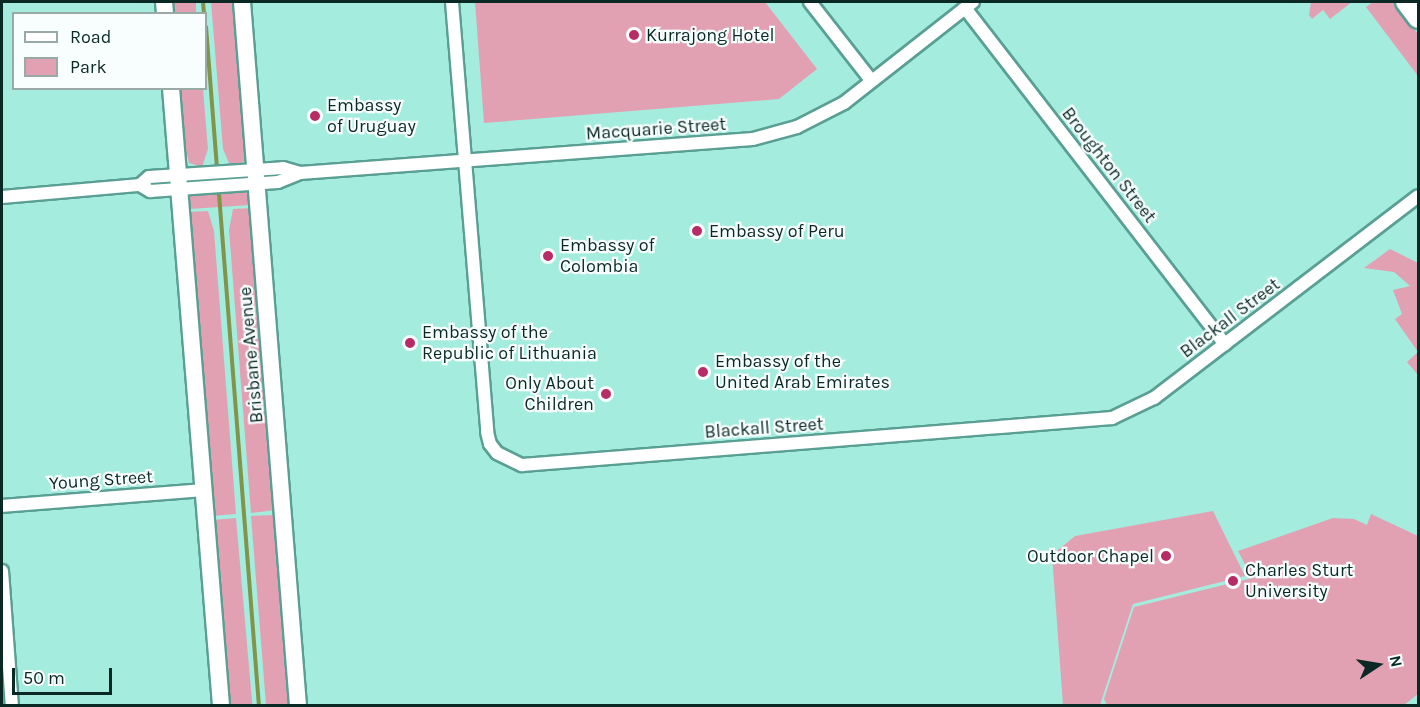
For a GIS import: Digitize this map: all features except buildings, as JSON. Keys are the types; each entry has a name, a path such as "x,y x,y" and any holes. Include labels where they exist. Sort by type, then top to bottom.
{"main road":[{"name":"Brisbane Avenue","path":"242,2 298,705"},
{"path":"1405,2 1419,19"},
{"path":"171,90 221,705"}],"street":[{"name":"Blackall Street","path":"452,2 489,438 497,453 517,464 1103,420 1129,412 1146,403 1419,196"},
{"path":"810,2 871,80"},
{"name":"Macquarie Street","path":"179,182 204,187 231,185 283,168 300,173 753,139 797,127 844,103 969,5"},
{"name":"Broughton Street","path":"969,5 1225,344"},
{"name":"Macquarie Street","path":"2,197 140,185 150,191 203,174 230,172 256,177"},
{"name":"Young Street","path":"2,506 204,490"},
{"path":"2,571 12,705"}],"green space":[{"path":"172,2 196,2 196,12 172,12"},
{"path":"211,2 235,2 247,147 244,148 244,161 236,166 229,163 223,149"},
{"name":"Kurrajong Hotel","path":"475,2 765,2 817,69 779,99 484,123"},
{"path":"1311,2 1352,2 1330,19 1323,10 1312,19 1309,15"},
{"path":"1373,2 1394,2 1418,34 1418,76 1366,7"},
{"path":"179,90 203,90 208,149 202,167 189,163 187,154 184,154"},
{"path":"237,189 249,194 251,205 189,209 187,194"},
{"path":"252,208 275,510 251,513 229,230 233,209"},
{"path":"208,211 214,231 236,514 212,516 188,212"},
{"path":"1390,249 1418,263 1418,352 1395,319 1402,314 1393,290 1410,286 1394,272 1364,268"},
{"path":"1418,352 1418,375 1407,362"},
{"path":"1213,511 1245,576 1133,604 1100,705 1063,705 1052,555 1075,536"},
{"path":"1371,514 1418,536 1418,694 1404,705 1107,705 1104,699 1134,607 1252,578 1238,551 1333,518 1354,519 1367,525"},
{"path":"251,516 275,516 290,705 266,705"},
{"path":"236,518 252,705 229,706 213,520"}],"waterway":[{"path":"203,2 204,12"},
{"path":"207,40 259,706"}],"place":[{"name":"Kurrajong Hotel","path":"634,35"},
{"name":"Embassy of Uruguay","path":"315,116"},
{"name":"Embassy of Peru","path":"697,231"},
{"name":"Embassy of Colombia","path":"548,256"},
{"name":"Embassy of the Republic of Lithuania","path":"410,343"},
{"name":"Embassy of the United Arab Emirates","path":"703,372"},
{"name":"Only About Children","path":"606,394"},
{"name":"Outdoor Chapel","path":"1166,556"},
{"name":"Charles Sturt University","path":"1233,581"}]}
